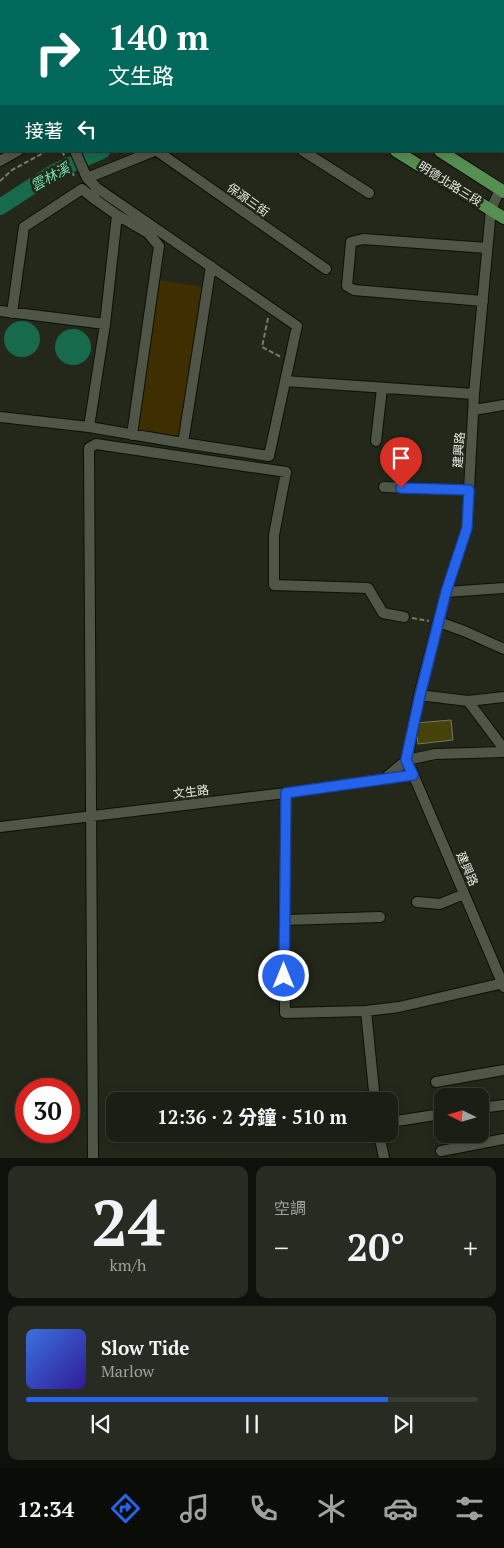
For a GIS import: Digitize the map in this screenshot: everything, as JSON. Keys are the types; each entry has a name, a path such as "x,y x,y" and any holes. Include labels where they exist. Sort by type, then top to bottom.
{"main road":[{"name":"明德北路三段","path":"398,152 504,218"},
{"name":"明德北路三段","path":"442,152 502,191"}],"street":[{"path":"0,160 16,152"},
{"path":"0,417 89,427 269,456 297,326 97,188 82,176 75,152"},
{"path":"82,176 152,152"},
{"name":"保源三街","path":"156,152 326,269"},
{"path":"305,152 369,193"},
{"path":"93,198 97,188"},
{"path":"12,313 24,226 82,190 117,215 148,233 159,246 132,435"},
{"name":"建興路","path":"502,191 491,209 474,394 467,528 446,592 406,760 464,894 501,972 503,985"},
{"path":"89,427 106,324 117,215"},
{"path":"483,301 354,290 347,286 351,242 363,240 487,248"},
{"path":"183,443 211,266"},
{"path":"0,312 106,324"},
{"path":"285,381 474,394"},
{"path":"376,441 382,388"},
{"path":"474,410 504,404"},
{"path":"92,1158 89,448 96,444 286,472 274,535 274,585 368,588 383,613 404,617"},
{"path":"384,487 469,490"},
{"path":"446,592 504,588"},
{"path":"439,622 504,649"},
{"path":"420,695 468,701 504,697"},
{"path":"468,701 504,750"},
{"path":"386,778 406,760 435,754 504,750"},
{"name":"文生路","path":"0,827 286,793 413,775"},
{"path":"286,793 284,1012 366,1011 399,1007 503,985"},
{"path":"417,902 440,904 464,894"},
{"path":"284,920 380,917"},
{"path":"366,1011 374,1092"},
{"path":"436,1082 504,1070"},
{"path":"489,1107 504,1105"},
{"path":"398,1121 434,1115"},
{"path":"441,1151 504,1139"},
{"path":"381,1142 384,1158"}],"path":[{"path":"0,181 12,170 45,152"},
{"path":"63,152 82,176"},
{"path":"270,307 262,347 289,361"},
{"path":"404,617 439,622"}],"shaded area":[{"path":"160,280 202,287 181,440 136,432"},
{"path":"22,321 29,322 35,326 39,332 39,346 35,352 29,356 22,357 15,356 9,352 5,346 4,339 5,332 9,326 15,322"},
{"path":"73,329 80,330 86,334 90,340 90,354 86,360 80,364 73,365 66,364 60,360 56,354 55,347 56,340 60,334 66,330"}],"building":[{"path":"451,720 453,740 418,744 416,723"}],"waterway":[{"name":"雲林溪","path":"0,207 54,172 100,152"}],"route":[{"path":"284,976 286,793 413,775 406,760 446,592 467,528 469,490 401,488"}]}
